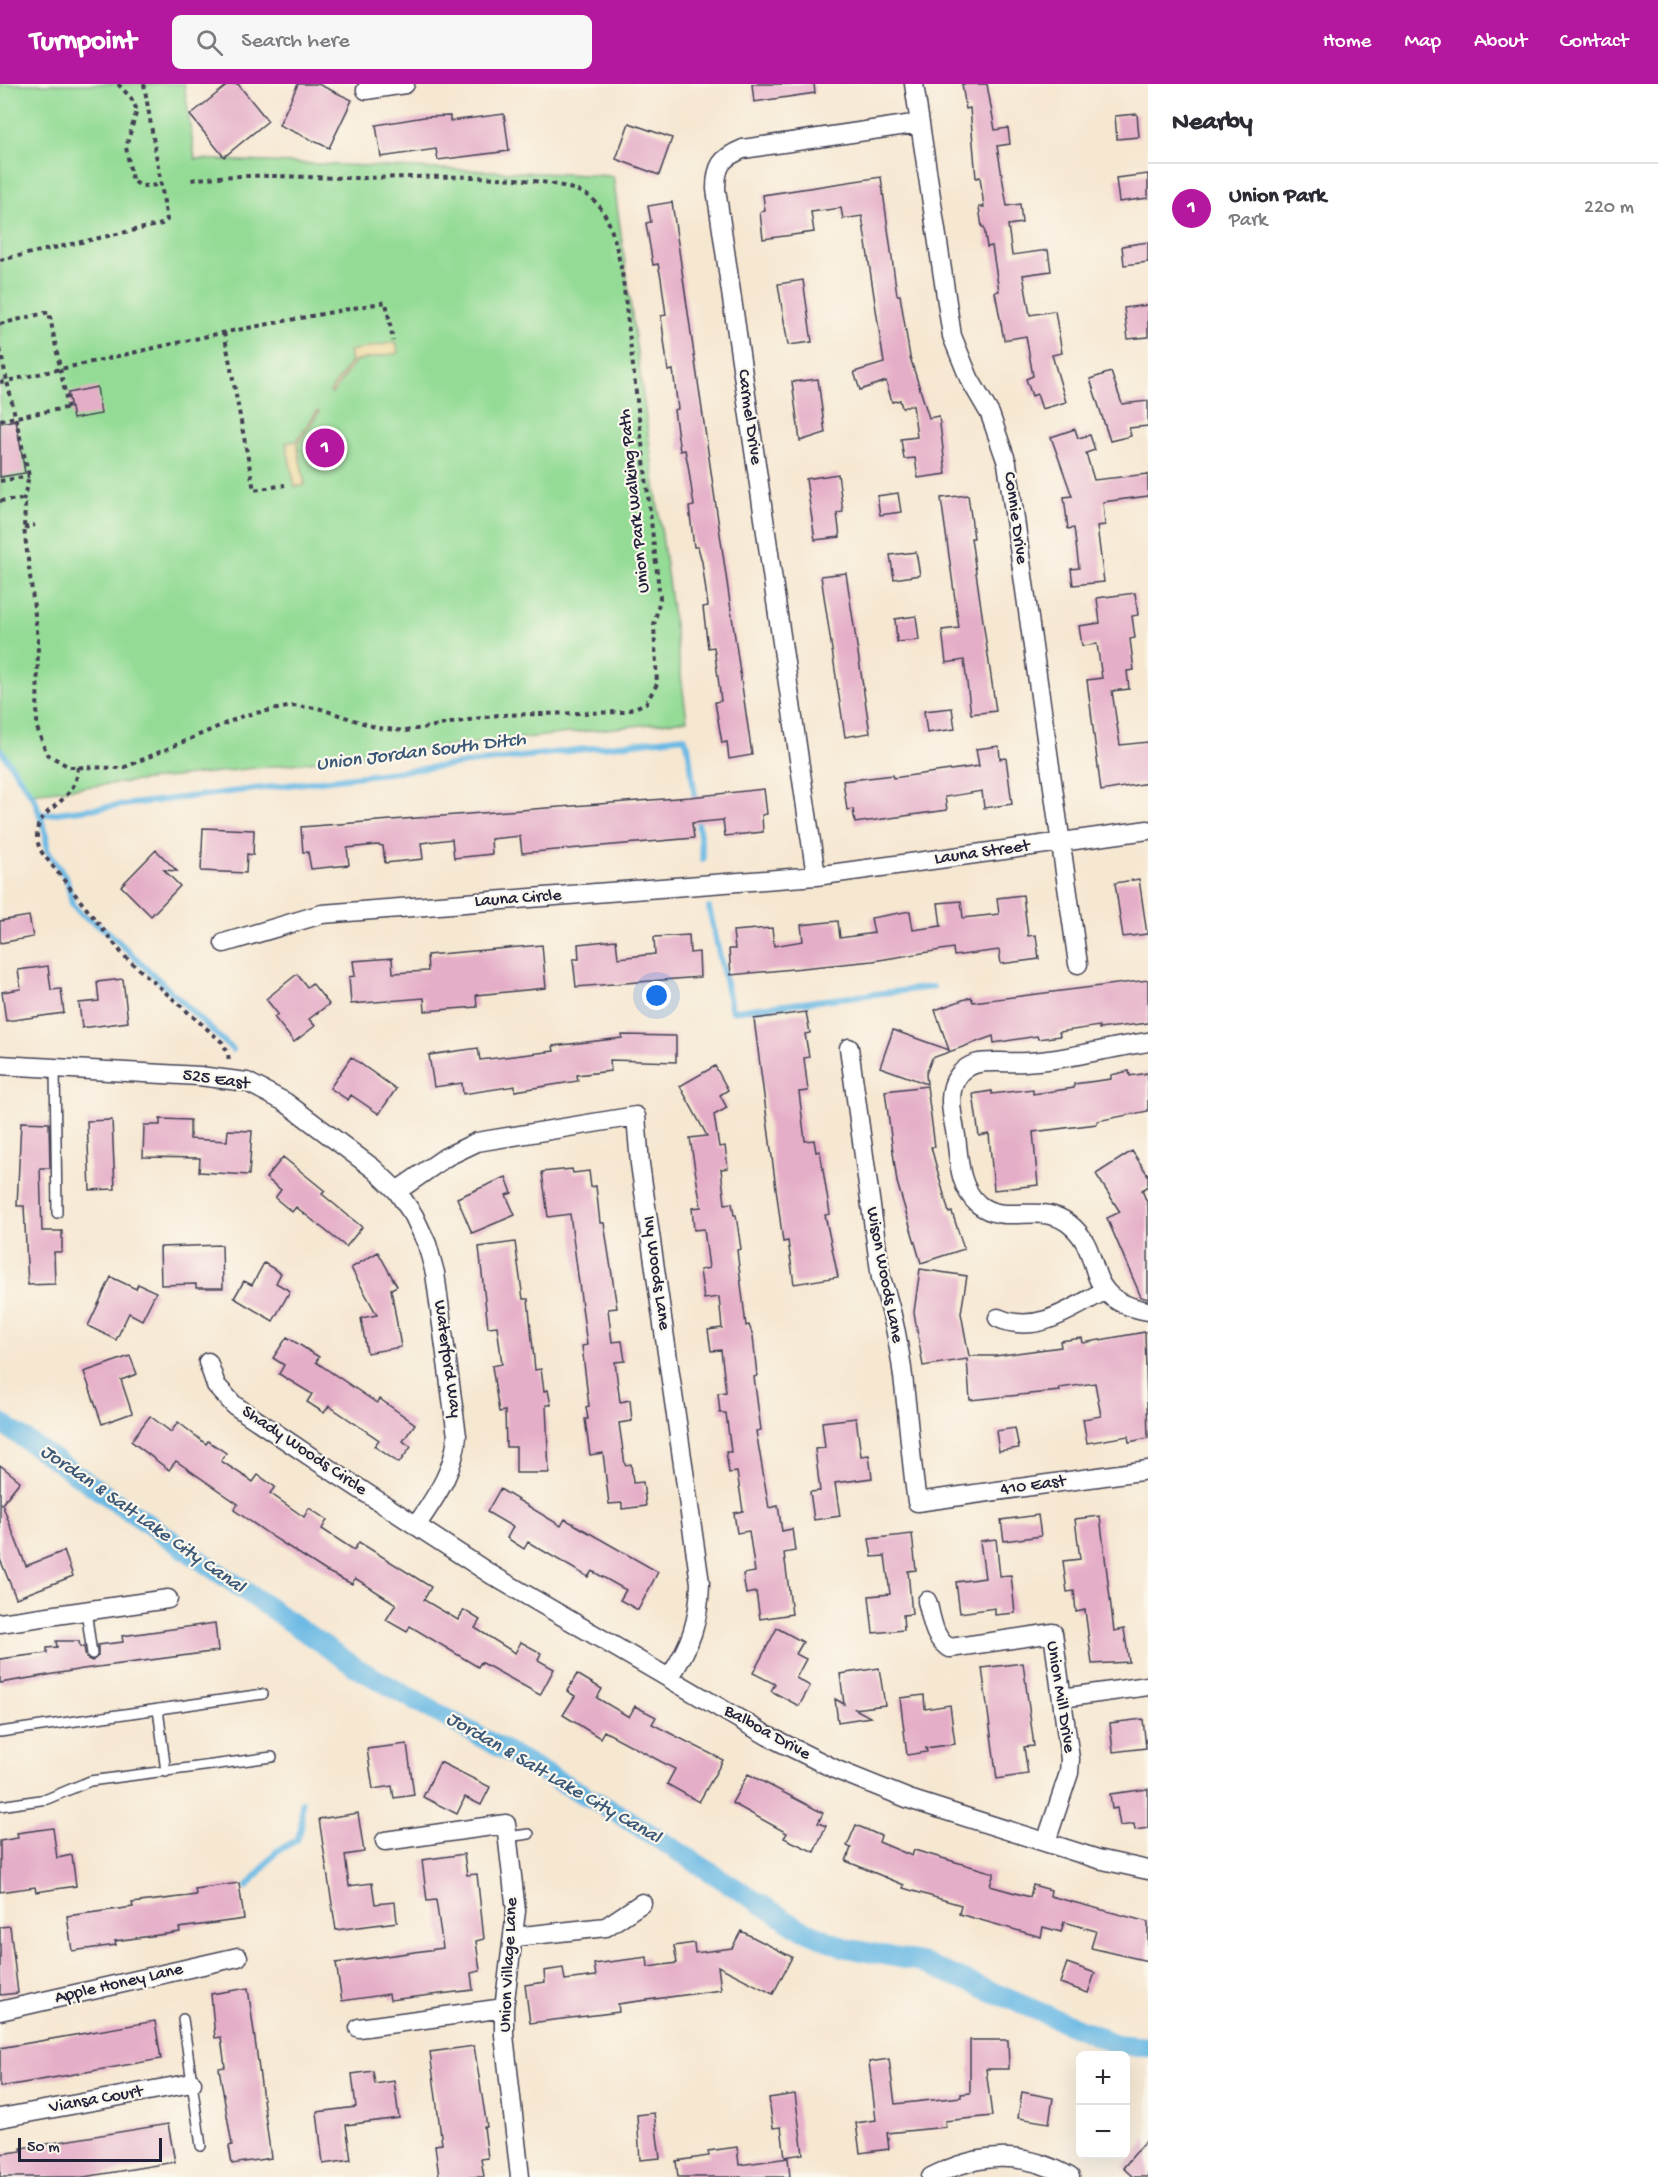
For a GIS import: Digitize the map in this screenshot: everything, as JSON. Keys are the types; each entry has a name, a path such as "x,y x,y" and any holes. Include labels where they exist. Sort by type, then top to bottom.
{"street":[{"path":"366,90 405,84"},
{"name":"Connie Drive","path":"914,84 952,336 969,378 990,414 1007,463 1078,964"},
{"name":"Carmel Drive","path":"816,876 716,189 716,171 721,161 743,149 920,123"},
{"name":"Launa Street","path":"816,876 1148,830"},
{"name":"Launa Circle","path":"224,943 322,914 816,876"},
{"path":"1148,1042 1045,1062 980,1062 960,1073 953,1087 951,1103 961,1173 969,1193 983,1208 993,1212 1045,1213 1068,1222 1082,1239 1104,1291 1117,1302 1148,1311"},
{"name":"Wison Woods Lane","path":"849,1048 881,1278 893,1311 911,1435 911,1458 917,1502"},
{"name":"525 East","path":"0,1065 228,1078 263,1088 374,1169 397,1191"},
{"name":"Ivy Woods Lane","path":"397,1191 446,1157 477,1142 636,1116 700,1583 699,1611 692,1637 670,1677"},
{"name":"Waterford Way","path":"397,1191 414,1216 427,1244 435,1273 458,1436 456,1456 449,1475 416,1526"},
{"path":"998,1318 1010,1324 1039,1323 1104,1291"},
{"name":"Shady Woods Circle","path":"208,1362 216,1385 234,1405 416,1526"},
{"name":"410 East","path":"917,1502 1148,1470"},
{"name":"Balboa Drive","path":"416,1526 492,1575 768,1736 837,1770 909,1799 1098,1859 1148,1870"},
{"path":"0,1623 168,1599"},
{"name":"Union Mill Drive","path":"927,1601 936,1634 941,1644 950,1648 1053,1634 1070,1759 1069,1773 1046,1842"},
{"path":"1062,1698 1148,1686"},
{"path":"385,1841 506,1831"},
{"name":"Union Village Lane","path":"506,1831 516,1911 504,2008 505,2043 520,2177"},
{"path":"514,1937 606,1927 642,1903"},
{"name":"Apple Honey Lane","path":"0,2011 238,1958"},
{"path":"359,2028 504,2008"},
{"name":"Viansa Court","path":"0,2118 192,2083"},
{"path":"931,2177 959,2163 994,2158 1026,2159 1052,2167 1070,2177"}],"lane":[{"path":"55,1068 57,1213"},
{"path":"86,1610 92,1654"},
{"path":"0,1732 263,1694"},
{"path":"158,1710 166,1772"},
{"path":"0,1806 47,1799 90,1781 272,1757"},
{"path":"506,1831 529,1834"},
{"path":"183,2019 201,2146"}],"path":[{"path":"118,84 131,98 137,110 126,147 132,180 141,186 162,185"},
{"path":"0,260 162,224 168,216 144,84"},
{"name":"Union Park Walking Path","path":"29,476 23,501 24,528 37,623 39,738 52,759 78,767 123,768 226,722 258,711 280,707 318,708 378,728 411,731 498,715 625,712 646,703 657,684 654,625 660,598 627,306 614,238 596,203 590,197 566,186 462,177 353,178 234,174 191,180"},
{"path":"0,382 224,332 386,302 393,341"},
{"path":"0,324 49,312 69,408 0,420"},
{"path":"224,332 254,490 285,485"},
{"path":"0,349 29,476 0,481"},
{"path":"0,501 16,499 23,501"},
{"path":"24,528 35,525"},
{"path":"78,767 74,786 48,811 37,827 40,850 124,956 222,1042 228,1053 228,1078"}],"green space":[{"path":"0,84 184,84 195,159 613,176 687,720 30,793 0,745"}],"sand":[{"path":"396,342 398,353 355,361 332,394 330,392 351,362 349,351"},
{"path":"317,411 319,412 297,444 305,485 295,487 286,443 296,441"}],"building":[{"path":"229,84 238,84 268,121 224,157 190,115"},
{"path":"298,84 318,84 352,100 329,148 279,125"},
{"path":"752,84 814,84 815,93 754,102"},
{"path":"962,84 987,84 995,130 1008,128 1010,144 997,146 1007,206 1020,204 1022,223 1008,225 1012,255 1048,250 1051,271 1023,275 1030,315 1055,311 1062,353 1052,355 1066,402 1042,409 1037,394 1032,396 1026,379 1033,376 1026,336 1004,340 995,292 999,291 992,246 987,247 979,207 984,207 980,177 976,178 970,108 966,109"},
{"path":"504,114 509,151 438,160 436,149 381,157 376,125 424,117 450,116 450,121"},
{"path":"1137,114 1139,137 1117,139 1115,116"},
{"path":"629,123 672,138 659,175 616,159"},
{"path":"1148,174 1148,198 1119,202 1116,178"},
{"path":"881,177 897,295 900,295 910,357 929,418 939,416 946,474 918,478 915,458 904,459 901,439 917,437 913,405 902,408 900,400 892,402 886,381 860,390 854,372 884,363 862,216 843,219 841,208 811,212 814,232 763,239 760,212 765,211 763,195"},
{"path":"672,202 752,755 729,759 727,742 722,743 715,702 721,701 714,647 708,648 703,607 708,606 702,562 698,547 694,547 689,507 694,506 688,465 685,450 680,451 674,410 678,409 673,370 668,371 661,316 666,315 661,278 658,264 653,265 646,223 651,222 648,206"},
{"path":"1148,242 1148,262 1124,265 1122,246"},
{"path":"803,280 812,342 788,345 778,284"},
{"path":"1148,305 1148,337 1128,339 1124,308"},
{"path":"1111,372 1122,404 1148,401 1148,426 1129,428 1131,436 1110,441 1090,379"},
{"path":"818,379 825,433 800,441 792,382"},
{"path":"97,387 101,414 73,419 68,393"},
{"path":"16,420 25,473 0,477 0,423"},
{"path":"1075,429 1078,438 1090,435 1095,450 1086,453 1094,480 1148,474 1148,496 1103,502 1105,525 1097,526 1104,582 1073,585 1071,569 1079,568 1074,528 1068,529 1064,497 1072,496 1051,437"},
{"path":"838,474 843,512 837,513 840,537 815,540 806,479"},
{"path":"898,493 901,512 880,515 877,496"},
{"path":"968,495 974,538 971,538 996,711 971,714 964,660 946,663 942,630 959,628 941,498"},
{"path":"916,552 920,575 894,579 890,555"},
{"path":"846,573 870,733 845,737 821,576"},
{"path":"1135,593 1138,615 1132,616 1135,638 1130,639 1134,670 1127,671 1129,689 1112,691 1120,745 1148,742 1148,783 1101,791 1087,680 1102,678 1097,644 1082,646 1079,626 1100,623 1097,598"},
{"path":"916,616 919,640 897,642 895,619"},
{"path":"952,708 955,729 927,733 924,711"},
{"path":"999,746 1000,759 1006,758 1012,804 984,808 982,791 945,797 947,810 855,823 853,809 847,810 843,781 893,775 893,778 979,766 976,749"},
{"path":"764,789 767,814 762,815 763,832 725,836 723,820 692,823 694,838 522,853 520,836 491,839 492,854 454,858 452,839 421,843 423,859 385,863 383,846 377,845 347,848 349,865 311,869 308,852 303,852 301,827 690,797"},
{"path":"203,828 254,830 253,855 247,854 246,873 201,871"},
{"path":"156,850 177,871 164,870 180,886 151,916 121,886"},
{"path":"1139,879 1147,934 1123,937 1115,883"},
{"path":"1023,895 1028,936 1036,935 1039,959 1001,964 999,950 954,956 953,948 873,961 731,975 729,949 735,949 733,931 772,928 774,946 803,941 801,925 838,921 840,938 874,933 871,918 910,911 913,930 941,926 938,903 961,901 963,918 999,914 997,898"},
{"path":"29,916 33,937 0,943 0,921"},
{"path":"689,935 690,953 699,952 700,977 576,987 573,959 579,959 578,944 616,940 618,958 655,954 654,937"},
{"path":"542,945 546,988 476,995 477,1007 425,1011 424,998 351,1004 349,977 355,976 353,961 392,958 393,973 428,971 427,955"},
{"path":"48,966 51,990 61,989 64,1013 6,1021 2,992 21,989 18,970"},
{"path":"297,974 307,987 312,983 329,1004 309,1019 315,1026 294,1042 274,1017 278,1014 266,999"},
{"path":"123,979 128,1022 82,1028 79,1003 99,1001 97,982"},
{"path":"1148,980 1148,1023 1099,1029 1099,1026 1059,1032 1060,1036 1038,1039 1037,1036 994,1043 993,1036 932,1058 926,1074 927,1084 880,1067 893,1030 949,1050 935,1010 971,997 973,1002"},
{"path":"806,1012 810,1033 805,1034 809,1057 804,1058 808,1091 799,1092 805,1141 814,1140 816,1152 820,1151 830,1214 825,1215 838,1277 794,1284 788,1241 783,1242 754,1019"},
{"path":"622,1035 676,1036 676,1062 610,1060 611,1071 577,1075 578,1081 515,1091 515,1086 463,1094 462,1083 434,1087 429,1055 478,1048 480,1060 554,1051 553,1046 622,1038"},
{"path":"351,1057 396,1089 379,1114 351,1095 348,1100 330,1088"},
{"path":"715,1066 728,1090 720,1095 727,1108 714,1115 719,1147 725,1146 728,1168 721,1169 725,1204 732,1203 734,1215 736,1215 741,1249 737,1250 746,1326 749,1325 753,1336 757,1376 754,1377 761,1430 756,1431 769,1508 778,1506 782,1531 792,1529 795,1551 784,1553 792,1614 760,1619 756,1592 746,1594 743,1574 755,1572 749,1531 737,1533 734,1513 743,1511 737,1472 729,1473 726,1452 731,1452 726,1413 720,1413 718,1393 726,1392 721,1350 711,1351 708,1330 722,1328 719,1297 704,1299 700,1270 709,1268 704,1229 694,1230 692,1208 701,1207 690,1138 707,1136 680,1086"},
{"path":"1129,1071 1130,1076 1148,1073 1148,1111 1097,1121 1097,1124 1033,1132 1038,1185 994,1190 989,1134 979,1136 973,1094 1033,1089 1033,1094 1074,1088 1074,1084 1111,1079 1111,1075"},
{"path":"927,1086 935,1147 931,1147 949,1213 952,1212 964,1249 921,1263 897,1182 885,1091"},
{"path":"160,1119 190,1120 190,1139 227,1141 228,1130 252,1131 249,1175 199,1172 200,1158 143,1157 144,1125 160,1125"},
{"path":"112,1120 115,1189 90,1190 87,1121"},
{"path":"21,1122 49,1123 50,1168 40,1168 42,1231 62,1231 62,1252 54,1252 55,1284 28,1285 24,1206 17,1206"},
{"path":"1132,1151 1148,1175 1148,1186 1142,1190 1148,1205 1148,1299 1141,1297 1107,1218 1120,1212 1096,1174"},
{"path":"283,1157 325,1191 322,1194 362,1227 346,1247 296,1207 292,1212 275,1198 281,1190 266,1178"},
{"path":"572,1169 573,1173 589,1171 591,1187 596,1186 600,1223 604,1223 617,1308 608,1309 612,1342 622,1341 625,1361 615,1362 620,1402 630,1400 632,1421 619,1423 625,1465 631,1464 633,1483 643,1482 646,1506 622,1509 622,1503 609,1504 603,1453 590,1455 585,1419 588,1419 586,1407 589,1406 582,1346 587,1345 570,1214 548,1217 542,1172"},
{"path":"506,1177 512,1193 506,1195 515,1215 472,1233 457,1198"},
{"path":"515,1242 523,1299 528,1299 535,1370 541,1369 544,1391 548,1390 551,1405 546,1405 549,1473 516,1473 516,1447 506,1447 505,1411 499,1412 492,1366 502,1364 497,1326 488,1327 479,1247"},
{"path":"222,1245 223,1288 196,1288 196,1284 161,1285 160,1247"},
{"path":"378,1252 397,1286 391,1289 401,1347 367,1353 361,1318 377,1315 351,1268"},
{"path":"264,1263 281,1273 276,1283 290,1291 273,1321 234,1298 244,1281 252,1285"},
{"path":"920,1269 967,1276 961,1313 969,1356 995,1356 1061,1347 1060,1341 1082,1338 1083,1343 1145,1332 1148,1438 1129,1442 1128,1436 1087,1443 1083,1419 1101,1416 1095,1383 1059,1388 1060,1391 970,1400 967,1359 923,1366 914,1312"},
{"path":"111,1277 136,1289 138,1284 156,1292 142,1320 129,1313 116,1340 88,1326"},
{"path":"287,1337 319,1357 316,1362 377,1403 380,1399 415,1424 403,1441 411,1447 399,1463 374,1446 379,1440 329,1406 324,1413 307,1402 312,1394 279,1374 284,1365 273,1358"},
{"path":"130,1356 137,1374 121,1380 132,1413 102,1424 84,1372"},
{"path":"150,1416 171,1432 178,1422 206,1444 208,1441 226,1453 221,1461 253,1482 258,1475 275,1487 270,1493 304,1517 309,1508 327,1520 322,1529 354,1550 359,1542 431,1587 424,1600 458,1620 464,1610 480,1620 475,1628 515,1653 521,1642 541,1653 538,1660 554,1669 540,1695 481,1662 478,1667 410,1626 407,1632 386,1620 396,1604 355,1578 352,1584 326,1571 273,1537 234,1510 238,1504 176,1461 169,1470 131,1441"},
{"path":"856,1418 861,1456 869,1455 872,1478 835,1483 840,1516 814,1520 810,1492 820,1491 815,1449 825,1448 822,1422"},
{"path":"1015,1428 1019,1448 999,1451 996,1431"},
{"path":"0,1465 20,1481 2,1504 26,1566 64,1551 73,1576 16,1598 0,1559"},
{"path":"500,1489 561,1526 565,1519 658,1572 638,1610 620,1600 626,1590 592,1571 588,1577 528,1542 524,1549 507,1538 513,1527 487,1512"},
{"path":"1038,1515 1041,1536 1004,1541 1001,1520"},
{"path":"1100,1516 1114,1631 1124,1629 1129,1662 1092,1664 1085,1610 1076,1612 1074,1591 1067,1592 1063,1561 1080,1559 1075,1519"},
{"path":"912,1534 916,1570 908,1571 912,1614 903,1615 904,1630 873,1633 869,1596 890,1594 885,1556 872,1557 869,1539"},
{"path":"996,1539 1000,1576 1011,1575 1015,1613 995,1615 995,1608 960,1613 956,1582 985,1578 980,1541"},
{"path":"215,1623 218,1651 0,1683 0,1659 47,1653 47,1648 57,1647 56,1641 79,1641 80,1647 84,1647 86,1658 92,1661 98,1656 98,1645 123,1642 122,1636"},
{"path":"777,1628 803,1642 796,1654 806,1659 796,1678 810,1686 799,1706 771,1691 775,1684 753,1673"},
{"path":"1023,1663 1034,1746 1024,1747 1028,1774 997,1779 982,1668"},
{"path":"879,1668 885,1705 855,1709 870,1717 838,1722 835,1699 844,1704 840,1674"},
{"path":"577,1674 602,1689 597,1698 629,1717 635,1706 656,1717 652,1724 723,1760 699,1802 667,1784 675,1769 604,1731 600,1738 563,1715 575,1696 567,1691"},
{"path":"924,1695 925,1709 950,1705 955,1744 926,1748 927,1752 907,1755 900,1698"},
{"path":"1143,1719 1146,1748 1113,1752 1110,1723"},
{"path":"407,1744 414,1795 394,1798 392,1786 373,1789 367,1749"},
{"path":"440,1762 490,1787 481,1805 465,1797 457,1814 423,1797"},
{"path":"748,1774 823,1813 818,1823 826,1826 814,1852 784,1838 787,1833 732,1803"},
{"path":"1148,1789 1148,1828 1135,1830 1134,1824 1120,1826 1117,1808 1112,1809 1110,1794"},
{"path":"358,1813 364,1852 345,1855 349,1886 372,1883 375,1904 395,1902 397,1922 336,1930 319,1819"},
{"path":"856,1825 881,1836 879,1842 912,1856 914,1850 994,1873 990,1886 1030,1897 1033,1885 1051,1890 1050,1896 1148,1922 1148,1961 1091,1948 1096,1931 1064,1922 1061,1932 1043,1927 1041,1937 959,1914 961,1905 903,1888 904,1885 846,1861 851,1848 847,1846"},
{"path":"53,1828 57,1858 72,1855 76,1886 36,1892 35,1887 0,1892 0,1841 18,1838 17,1833"},
{"path":"464,1854 467,1875 477,1874 484,1939 476,1941 480,1971 471,1973 473,1990 390,2000 389,1994 342,2001 336,1963 443,1948 436,1900 427,1901 422,1860"},
{"path":"239,1883 244,1919 179,1928 180,1932 115,1941 116,1945 72,1951 67,1916 133,1907 132,1903 196,1895 195,1889"},
{"path":"10,1926 18,1993 0,1995 0,1927"},
{"path":"741,1931 792,1957 773,1994 718,1966 721,1990 618,2004 619,2012 530,2023 525,1985 545,1982 544,1971 563,1968 565,1980 596,1976 594,1964 647,1957 648,1967 677,1963 674,1946 694,1943 695,1953 732,1948"},
{"path":"1067,1963 1095,1973 1088,1993 1060,1983"},
{"path":"248,1988 271,2158 232,2164 229,2146 232,2145 219,2068 225,2067 221,2037 215,2038 211,1994"},
{"path":"155,2021 161,2059 0,2087 0,2048"},
{"path":"970,2040 1008,2040 1009,2069 986,2069 992,2116 945,2121 946,2127 887,2133 889,2149 860,2153 856,2123 876,2120 869,2062 889,2059 895,2104 961,2097 961,2094 970,2093"},
{"path":"474,2046 487,2127 484,2127 488,2158 481,2159 484,2177 439,2177 435,2145 442,2144 430,2052"},
{"path":"373,2071 375,2084 394,2081 399,2118 346,2125 351,2160 323,2164 317,2112 356,2107 352,2074"},
{"path":"1022,2092 1053,2098 1049,2123 1018,2118"},
{"path":"795,2094 803,2154 785,2157 781,2127 773,2128 769,2098"},
{"path":"654,2113 660,2158 640,2160 637,2115"},
{"path":"168,2124 175,2162 84,2177 0,2177 0,2154 22,2151 21,2148"},
{"path":"1148,2138 1148,2177 1133,2177 1123,2168"},
{"path":"737,2147 739,2165 788,2158 790,2177 678,2177 676,2161 709,2156 708,2151"}],"waterway":[{"name":"Union Jordan South Ditch","path":"40,815 684,737 688,746 696,804"},
{"path":"0,749 35,800 46,834 47,850 67,879 72,904 82,915 107,931 233,1050"},
{"name":"Union Jordan South Ditch","path":"697,814 703,859"},
{"name":"Union Jordan South Ditch","path":"709,908 732,1011 933,987"},
{"name":"Jordan & Salt Lake City Canal","path":"0,1422 357,1668 624,1817 797,1927 846,1948 921,1962 1116,2044 1148,2047"},
{"path":"247,1887 277,1851 297,1840 301,1828 302,1802"}],"place":[{"name":"Union Park","path":"325,448"}]}
